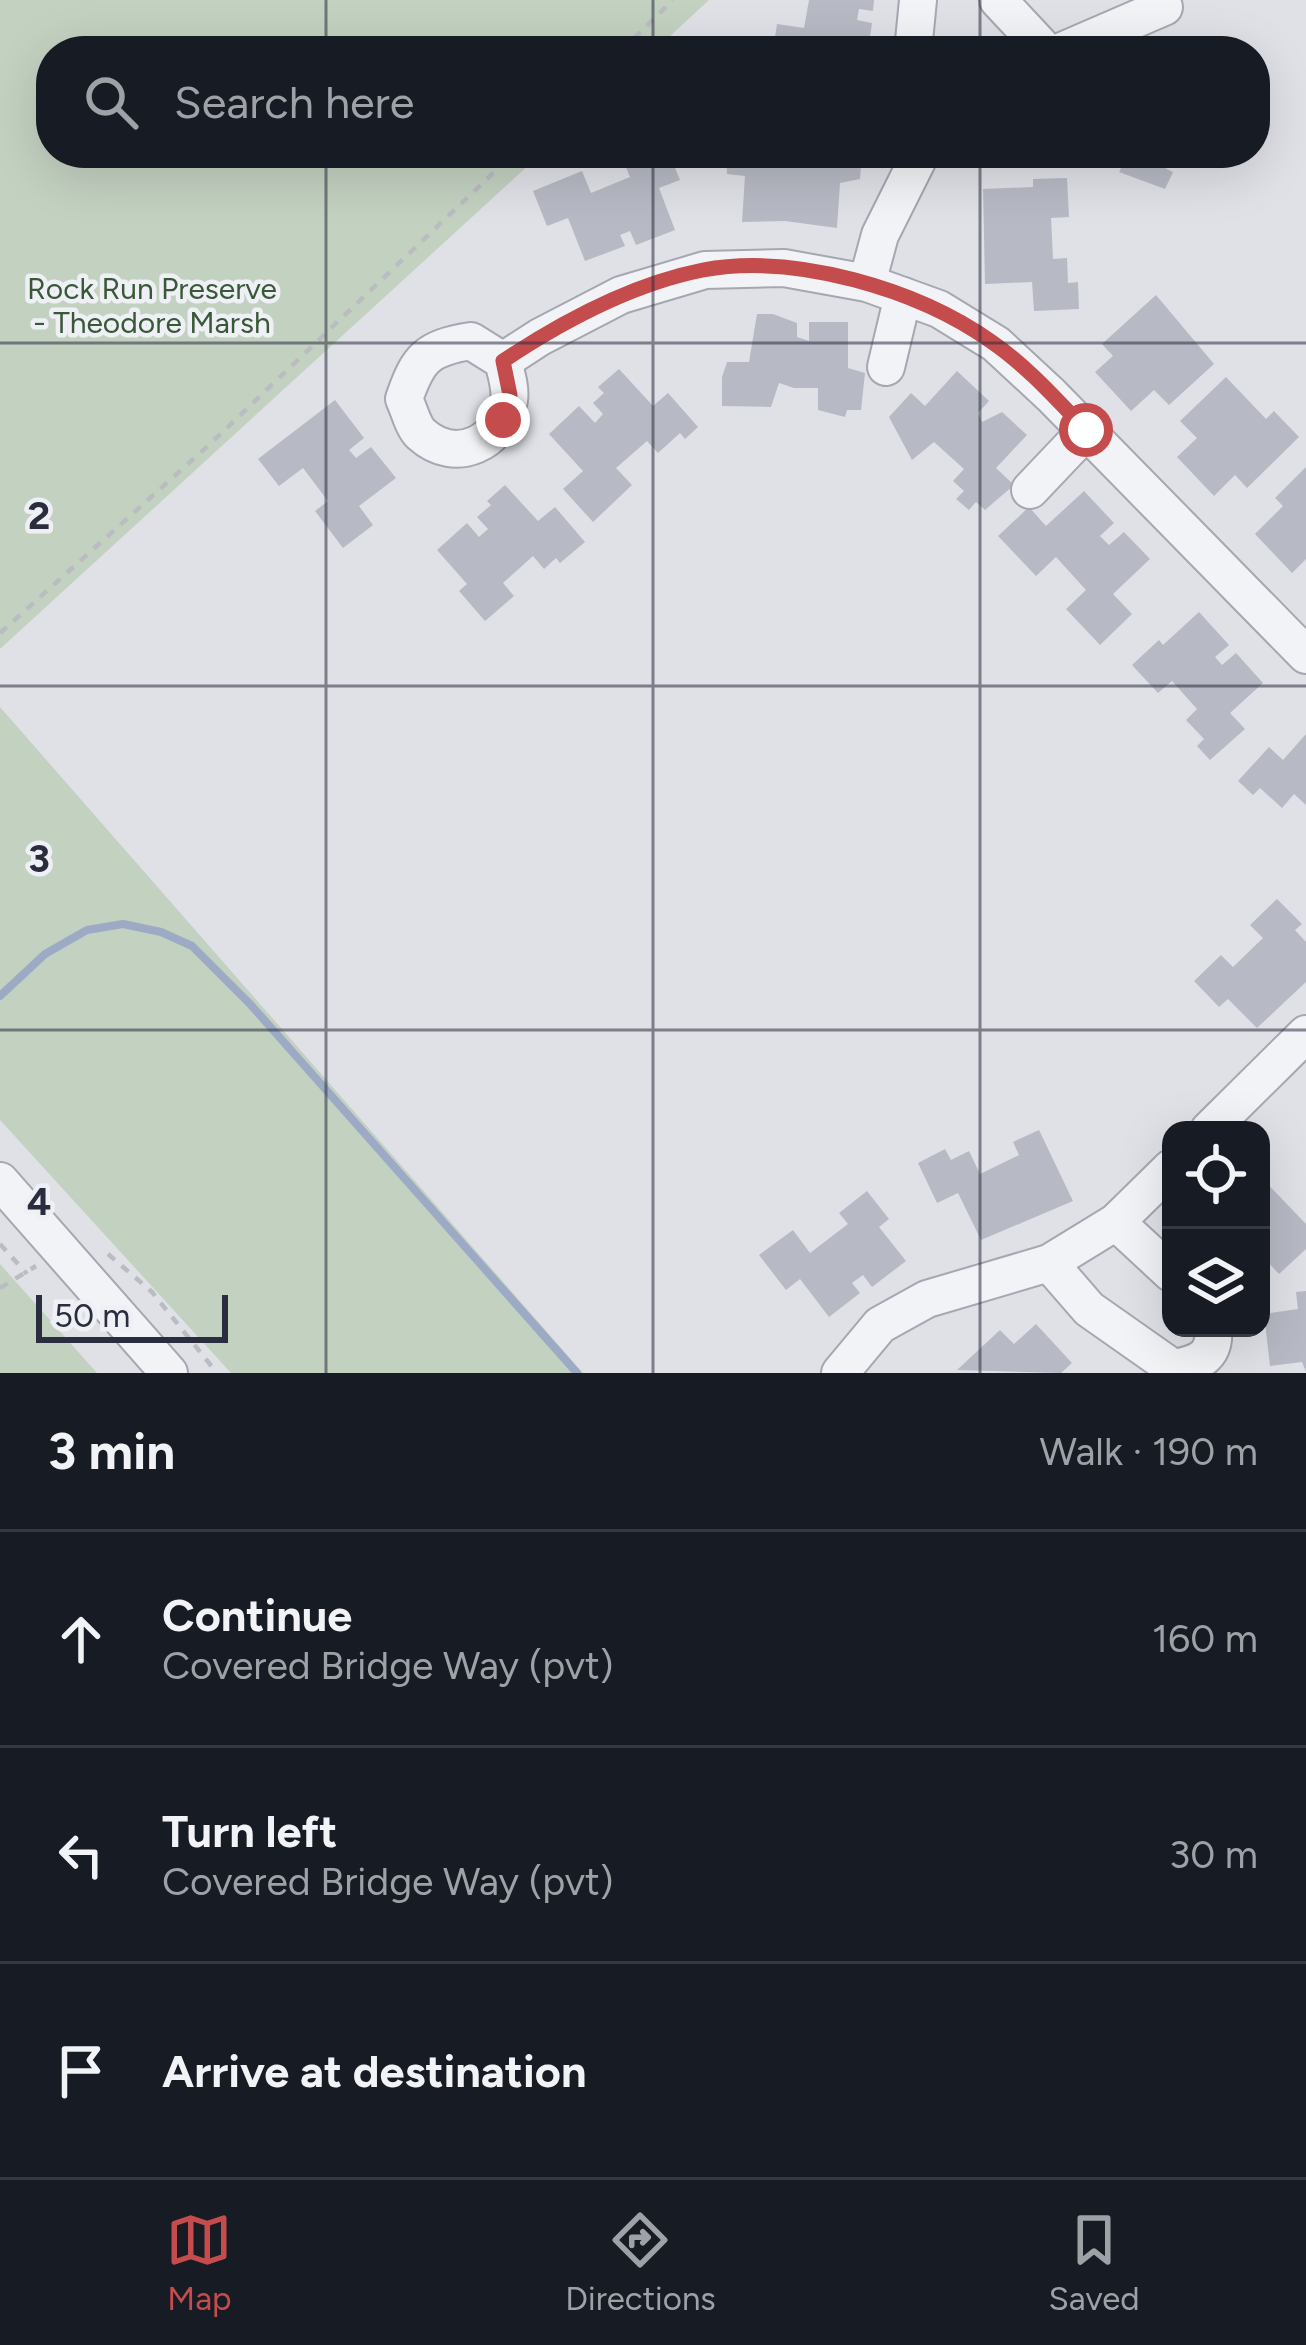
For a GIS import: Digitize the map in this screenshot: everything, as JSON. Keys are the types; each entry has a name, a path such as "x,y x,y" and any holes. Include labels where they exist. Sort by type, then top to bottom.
{"street":[{"path":"914,36 918,0"},
{"path":"998,0 1032,36"},
{"path":"1097,36 1164,7"},
{"path":"867,284 880,236 914,168"},
{"path":"503,361 621,295 705,270 784,268 867,284 939,308 996,344 1306,655"},
{"path":"886,367 903,296"},
{"path":"1030,490 1086,430"},
{"path":"1218,1121 1306,1034"},
{"path":"840,1373 880,1325 927,1299 1049,1263 1116,1222 1162,1177"},
{"path":"0,1181 169,1373"},
{"path":"1116,1222 1162,1265"},
{"path":"1049,1263 1089,1309 1173,1367 1199,1364 1214,1337"}],"path":[{"path":"636,36 673,0"},
{"path":"0,633 210,444 498,168"},
{"path":"0,1244 27,1274"},
{"path":"0,1288 27,1274 58,1246"},
{"path":"100,1247 152,1292 217,1373"}],"green space":[{"name":"Rock Run Preserve - Theodore Marsh","path":"0,0 709,0 670,36 36,36 36,168 526,168 0,649"},
{"path":"0,707 583,1373 231,1373 0,1120"},
{"path":"0,1264 97,1373 0,1373"}],"building":[{"path":"809,0 874,0 873,11 859,9 857,20 872,23 870,36 775,36 777,24 804,28"},
{"path":"626,168 675,168 680,180 659,188 675,230 636,245 630,231 620,235 625,246 585,261 568,218 547,226 533,191 582,171 591,193 630,177"},
{"path":"727,168 861,168 860,179 840,183 837,228 785,221 742,222 745,176 727,174"},
{"path":"1121,168 1165,168 1173,172 1165,189 1119,172"},
{"path":"1067,178 1069,217 1051,218 1053,259 1067,258 1068,283 1078,282 1079,309 1034,311 1032,282 985,284 983,189 1033,187 1033,179"},
{"path":"1156,295 1214,364 1169,405 1154,390 1131,411 1095,372 1113,356 1102,344"},
{"path":"757,314 797,323 797,337 809,341 809,322 848,322 848,368 865,373 861,410 847,410 845,417 818,410 818,388 779,383 771,407 722,406 727,362 749,362"},
{"path":"619,369 653,406 668,393 698,427 685,439 680,433 658,453 647,441 616,468 632,485 593,522 563,489 583,471 549,434 579,406 595,423 603,414 593,403 604,393 598,387"},
{"path":"957,371 989,401 978,413 982,422 1002,412 1027,435 996,468 1014,485 985,510 976,502 969,510 956,499 964,491 953,481 964,469 934,442 912,460 889,417 911,393 925,406"},
{"path":"1226,377 1266,419 1274,411 1299,437 1247,488 1235,475 1214,496 1177,457 1197,438 1180,421"},
{"path":"335,400 364,438 349,450 356,458 371,447 396,478 359,506 373,525 343,548 315,511 328,501 303,468 279,486 258,459"},
{"path":"1306,467 1306,559 1292,573 1255,534 1283,506 1275,498"},
{"path":"505,485 538,521 555,507 585,542 560,563 556,558 544,569 533,556 503,583 514,596 485,621 459,591 467,584 437,550 467,523 479,537 488,529 477,517"},
{"path":"1084,491 1114,523 1100,536 1109,545 1124,532 1150,559 1113,594 1132,614 1100,645 1066,609 1086,590 1056,557 1036,576 998,536 1029,507 1046,526"},
{"path":"1199,612 1229,645 1215,657 1222,665 1236,653 1263,683 1230,713 1245,729 1210,760 1197,746 1204,739 1186,720 1197,709 1172,681 1158,693 1132,665"},
{"path":"1306,734 1306,805 1294,794 1282,808 1260,788 1253,795 1238,781 1269,747 1283,760"},
{"path":"1277,899 1302,924 1295,930 1306,942 1306,982 1257,1028 1228,999 1219,1007 1194,981 1221,955 1233,967 1263,938 1250,925"},
{"path":"1039,1130 1073,1201 981,1240 958,1193 937,1203 918,1163 945,1149 951,1160 969,1151 980,1174 1019,1155 1013,1142"},
{"path":"1270,1186 1306,1224 1306,1249 1279,1274 1270,1264"},
{"path":"867,1191 889,1219 879,1227 906,1261 872,1287 863,1275 852,1283 860,1293 829,1317 800,1279 786,1290 759,1255 793,1230 810,1253 848,1224 839,1213"},
{"path":"1306,1291 1306,1372 1302,1362 1270,1366 1270,1313 1298,1309 1296,1292"},
{"path":"1036,1324 1072,1363 1061,1373 957,1370 1000,1330 1014,1344"}],"waterway":[{"path":"0,996 45,954 87,930 123,924 161,932 192,946 250,1004 577,1373"}],"route":[{"path":"503,420 510,395 503,361 540,337 621,295 705,270 784,268 867,284 939,308 996,344 1086,430"}]}
